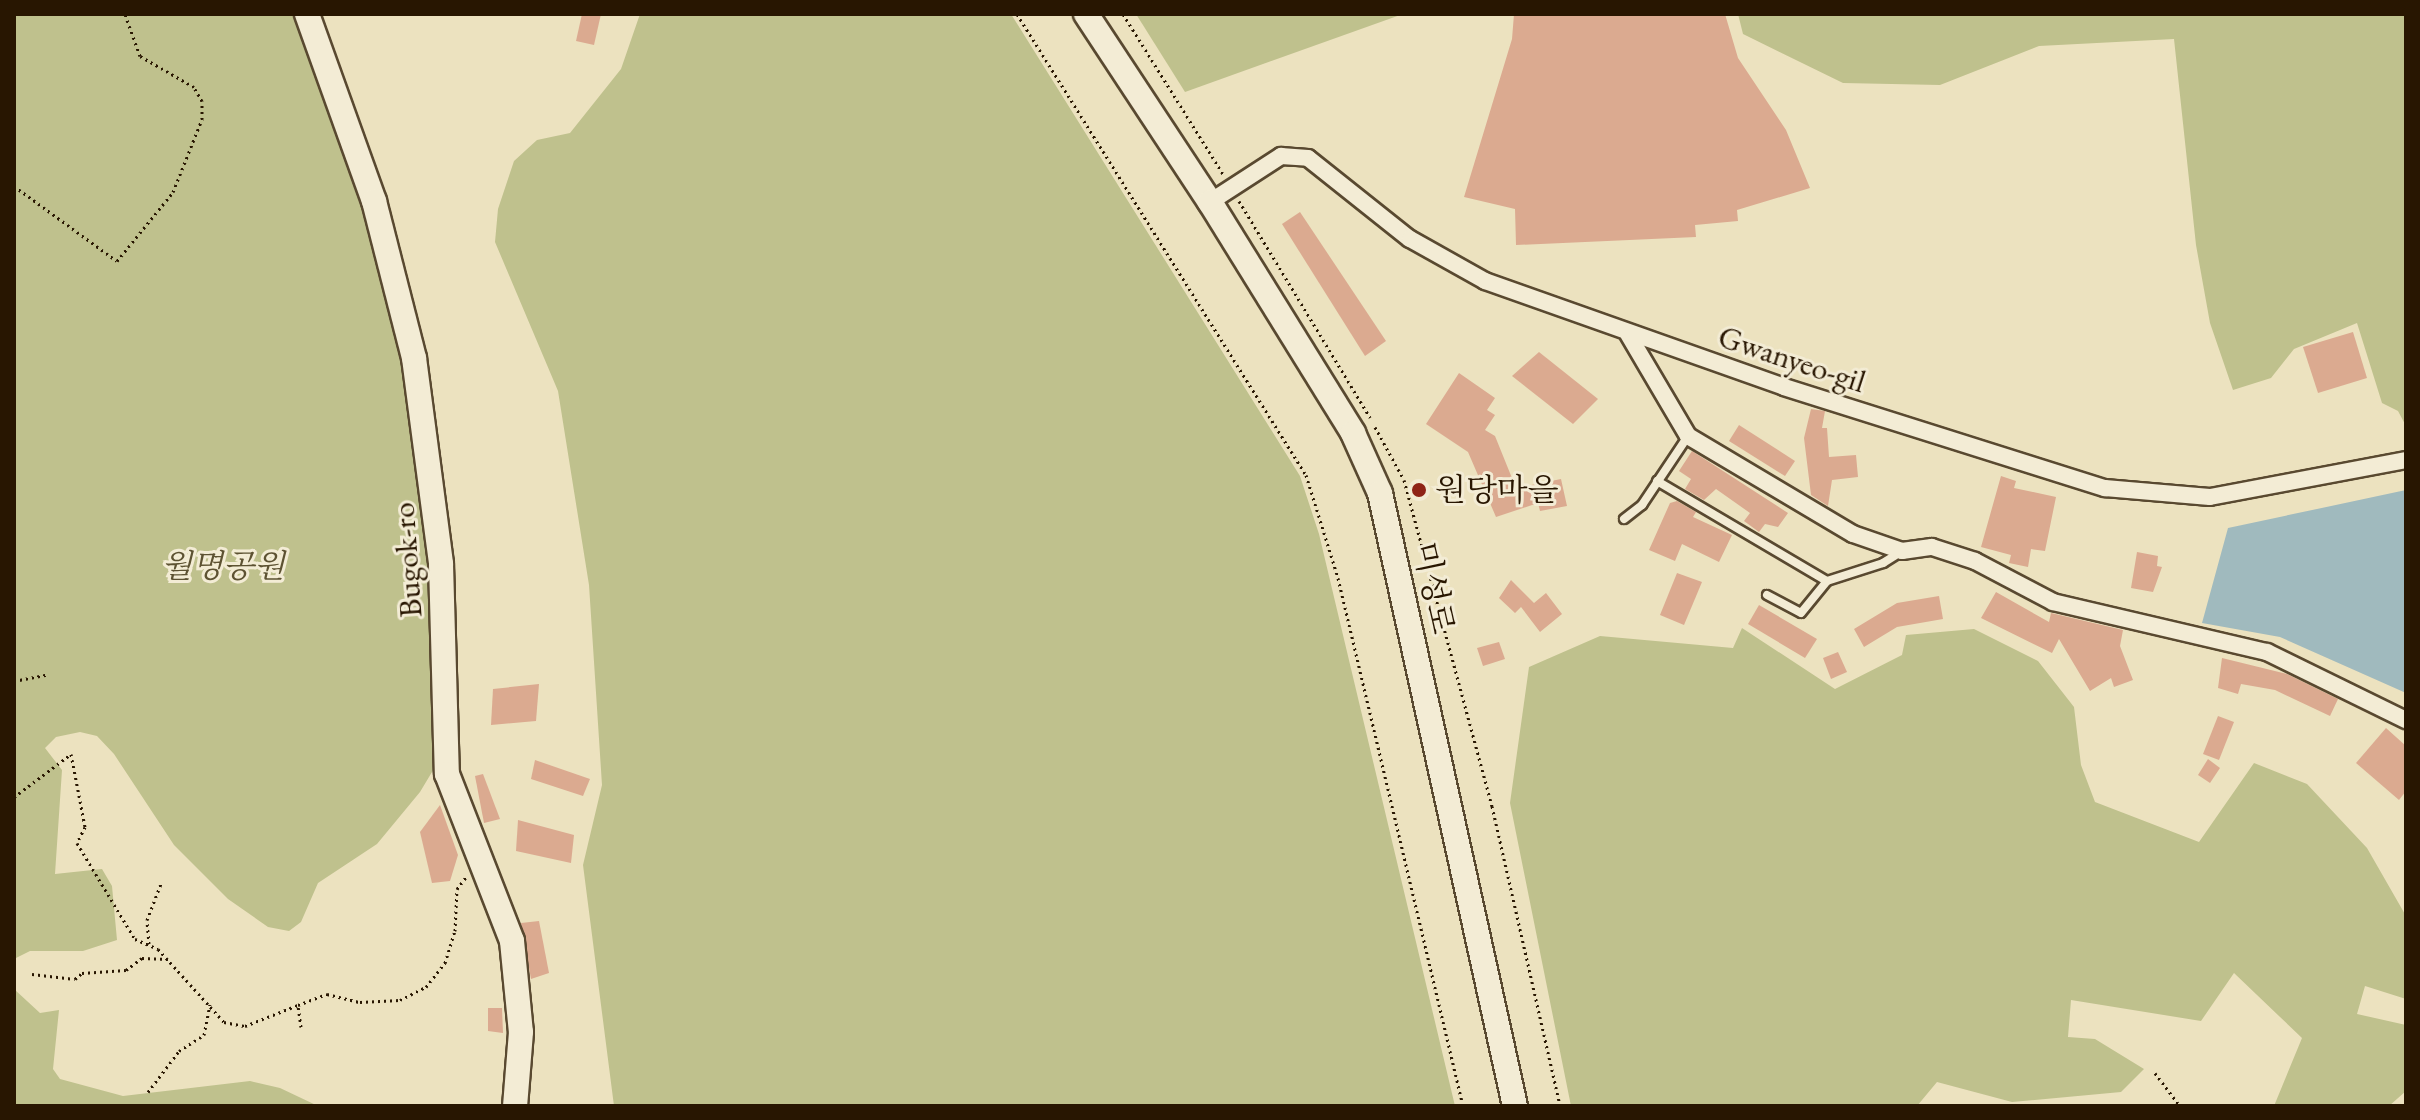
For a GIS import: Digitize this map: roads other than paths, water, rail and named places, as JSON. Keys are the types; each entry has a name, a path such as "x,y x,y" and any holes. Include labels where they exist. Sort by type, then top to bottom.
{"street":[{"name":"Bugok-ro","path":"307,14 374,201 414,358 441,564 447,774 512,941 521,1032 515,1106"},
{"name":"미성로","path":"1086,14 1210,202 1353,433 1380,493 1515,1106"},
{"name":"Gwanyeo-gil","path":"1210,202 1281,156 1308,158 1410,239 1485,281 1628,334 2105,488 2210,497 2406,460"},
{"path":"1628,334 1688,436 1853,534 1902,551 1932,547 1975,561 2053,602 2267,652 2406,720"}],"lane":[{"path":"1624,519 1642,505 1688,436"},
{"path":"1657,481 1827,581"},
{"path":"1767,595 1801,613 1827,581 1883,563 1902,551"}],"water":[{"path":"2406,490 2406,693 2280,637 2202,623 2228,528"}],"place":[{"name":"원당마을","path":"1419,490"}],"park label":[{"name":"월명공원","path":"223,566"}]}
